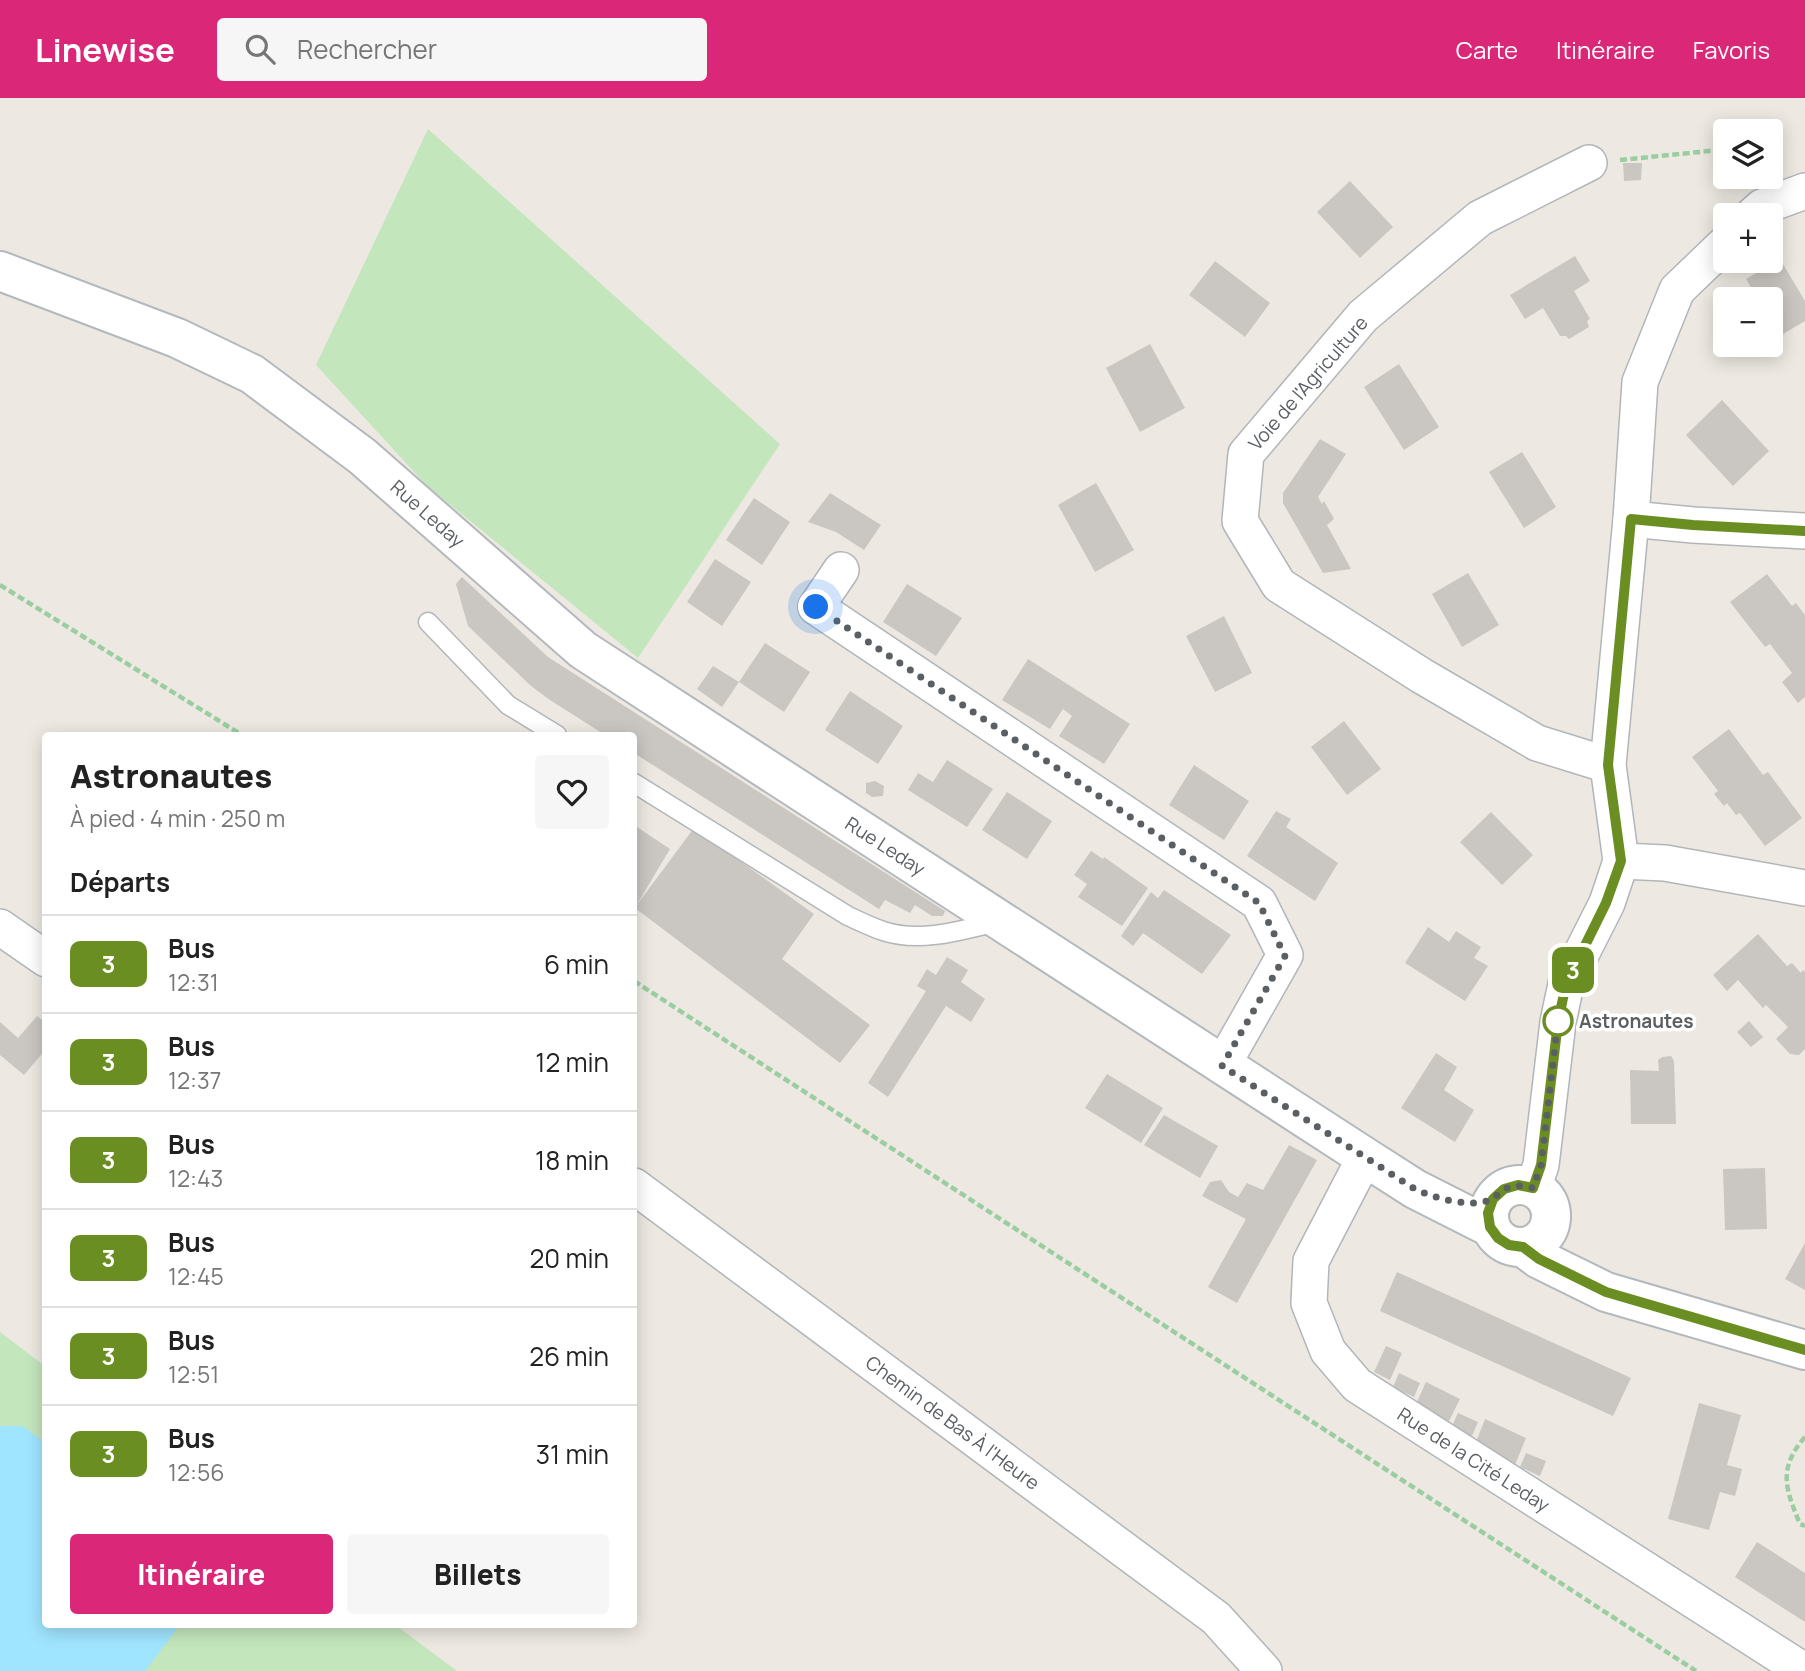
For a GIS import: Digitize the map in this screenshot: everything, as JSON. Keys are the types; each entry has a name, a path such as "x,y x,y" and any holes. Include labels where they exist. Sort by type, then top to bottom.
{"main road":[{"name":"Rue Leday","path":"0,271 177,338 252,374 362,456 583,650 1415,1189 1438,1200 1472,1202 1492,1213"},
{"path":"1518,1185 1533,1188 1543,1196 1549,1208 1550,1220 1534,1240 1509,1245 1498,1238 1492,1213 1504,1189 1518,1185"},
{"path":"1534,1240 1565,1270 1606,1292 1805,1350"}],"street":[{"name":"Voie de l'Agriculture","path":"1589,163 1480,218 1363,316 1246,454 1240,521 1279,585 1422,676 1537,743 1608,765"},
{"path":"1773,203 1805,191"},
{"path":"1533,1188 1541,1165 1558,1022 1566,984 1606,903 1621,861 1608,765 1631,519 1640,382 1678,290 1713,256"},
{"path":"1631,519 1805,531"},
{"path":"841,570 816,607 1259,903 1285,956 1222,1066"},
{"path":"1621,861 1665,863 1805,888"},
{"path":"0,927 42,956"},
{"name":"Rue de la Cité Leday","path":"1365,1157 1311,1261 1309,1303 1328,1351 1357,1385 1804,1671"},
{"name":"Chemin de Bas À l'Heure","path":"637,1188 1216,1618 1264,1671"}],"lane":[{"path":"428,622 508,705 551,732"},
{"path":"637,785 848,916 884,932 915,935 953,933 999,921"}],"path":[{"path":"1589,163 1713,151"},
{"path":"0,585 237,732"},
{"path":"637,983 1696,1671"},
{"path":"1805,1437 1794,1450 1786,1490 1800,1524 1805,1527"}],"green space":[{"path":"428,129 780,444 638,658 426,485 316,365"},
{"path":"0,1332 42,1364 42,1628 399,1628 457,1671 0,1671"}],"water":[{"path":"0,1426 23,1426 42,1441 42,1628 176,1628 145,1671 0,1671"}],"building":[{"path":"1623,163 1642,163 1641,180 1624,181"},
{"path":"1350,181 1393,227 1360,258 1317,212"},
{"path":"1575,256 1590,281 1574,291 1590,319 1587,321 1589,327 1569,339 1560,336 1543,308 1525,319 1510,295"},
{"path":"1215,261 1270,303 1245,337 1189,295"},
{"path":"1783,264 1805,301 1805,321 1783,334 1783,287 1751,287 1746,279 1756,273 1783,273"},
{"path":"1150,344 1185,408 1140,432 1106,368"},
{"path":"1399,364 1439,427 1404,450 1364,387"},
{"path":"1722,400 1769,451 1733,486 1686,435"},
{"path":"1320,439 1346,454 1318,497 1322,504 1324,501 1334,519 1327,525 1351,569 1323,573 1283,503 1283,493"},
{"path":"1522,452 1556,507 1524,528 1489,472"},
{"path":"1096,483 1134,550 1095,572 1058,505"},
{"path":"830,493 881,525 864,550 836,532 808,522"},
{"path":"754,498 790,522 762,565 726,540"},
{"path":"715,559 751,582 722,626 687,602"},
{"path":"1468,573 1499,625 1462,647 1432,594"},
{"path":"1767,574 1792,606 1796,603 1805,615 1805,697 1798,703 1782,682 1792,673 1770,644 1765,647 1730,602"},
{"path":"462,577 548,657 945,911 943,916 932,916 915,905 910,913 885,900 879,909 637,755 637,732 600,732 550,700 531,686 468,626 456,584"},
{"path":"907,584 962,618 936,656 883,622"},
{"path":"1224,616 1252,673 1215,692 1186,636"},
{"path":"765,643 810,672 784,712 739,682"},
{"path":"1028,659 1130,724 1104,764 1059,736 1072,716 1063,709 1050,729 1002,700"},
{"path":"713,666 739,682 722,707 697,689"},
{"path":"850,691 903,726 878,764 825,730"},
{"path":"1344,721 1381,769 1347,795 1311,747"},
{"path":"1729,729 1763,775 1768,772 1802,818 1765,846 1740,813 1736,815 1727,803 1724,806 1714,794 1718,791 1692,757"},
{"path":"947,760 993,789 967,827 908,790 918,773 933,782"},
{"path":"1194,765 1249,801 1224,840 1169,805"},
{"path":"875,781 884,786 883,796 872,797 866,793 866,783"},
{"path":"1007,792 1052,821 1027,859 982,830"},
{"path":"1276,811 1291,819 1286,827 1338,863 1315,901 1247,856"},
{"path":"1491,812 1533,855 1502,885 1460,842"},
{"path":"637,827 670,849 637,904"},
{"path":"694,828 814,914 782,959 870,1025 840,1063 637,910 637,905"},
{"path":"1091,851 1148,888 1122,926 1078,897 1087,884 1074,875"},
{"path":"1164,890 1231,935 1202,974 1143,933 1133,946 1121,936 1151,892 1158,898"},
{"path":"1428,927 1449,942 1456,931 1481,947 1474,958 1488,966 1465,1001 1405,963"},
{"path":"1758,934 1787,966 1792,963 1801,973 1803,970 1805,972 1805,1049 1799,1055 1790,1054 1776,1039 1788,1027 1766,1005 1763,1008 1738,980 1727,991 1713,975"},
{"path":"947,957 968,970 961,982 985,999 971,1022 946,1006 888,1097 868,1083 926,991 917,986 927,969 936,975"},
{"path":"37,1016 42,1020 42,1054 24,1075 0,1055 0,1022 18,1038"},
{"path":"1749,1021 1763,1037 1751,1047 1737,1032"},
{"path":"1436,1053 1457,1067 1444,1090 1474,1110 1455,1142 1401,1108"},
{"path":"1671,1056 1674,1061 1676,1124 1631,1124 1630,1070 1659,1071 1658,1060"},
{"path":"1107,1074 1163,1108 1141,1143 1085,1108"},
{"path":"1164,1115 1218,1146 1200,1178 1144,1145"},
{"path":"1289,1145 1317,1160 1237,1303 1208,1287 1246,1219 1202,1196 1210,1182 1221,1180 1229,1192 1238,1197 1247,1183 1263,1190"},
{"path":"1765,1168 1767,1229 1725,1230 1723,1169"},
{"path":"1805,1243 1805,1290 1785,1279"},
{"path":"1397,1272 1631,1378 1613,1416 1380,1311"},
{"path":"1386,1346 1402,1353 1390,1380 1374,1372"},
{"path":"1399,1373 1420,1383 1414,1397 1393,1387"},
{"path":"1426,1382 1460,1399 1447,1425 1416,1404"},
{"path":"1699,1403 1741,1415 1727,1465 1742,1469 1735,1496 1720,1492 1709,1530 1668,1519"},
{"path":"1458,1413 1478,1422 1472,1436 1452,1426"},
{"path":"1485,1419 1526,1438 1515,1465 1476,1442"},
{"path":"1526,1453 1546,1461 1540,1476 1520,1467"},
{"path":"1757,1542 1805,1573 1805,1622 1735,1577"}],"bus line":[{"name":"3","path":"1805,531 1631,519 1608,765 1621,861 1606,903 1566,984 1558,1022 1541,1165 1533,1188 1518,1185 1504,1189 1493,1199 1488,1213 1490,1227 1498,1238 1509,1245 1523,1247 1539,1259 1606,1292 1805,1350"}],"place":[{"name":"Astronautes","path":"1558,1021"}],"route":[{"path":"816,607 1259,903 1285,956 1222,1066 1415,1189 1438,1200 1472,1202 1493,1199 1504,1189 1518,1185 1533,1188 1541,1165 1558,1021"}]}
